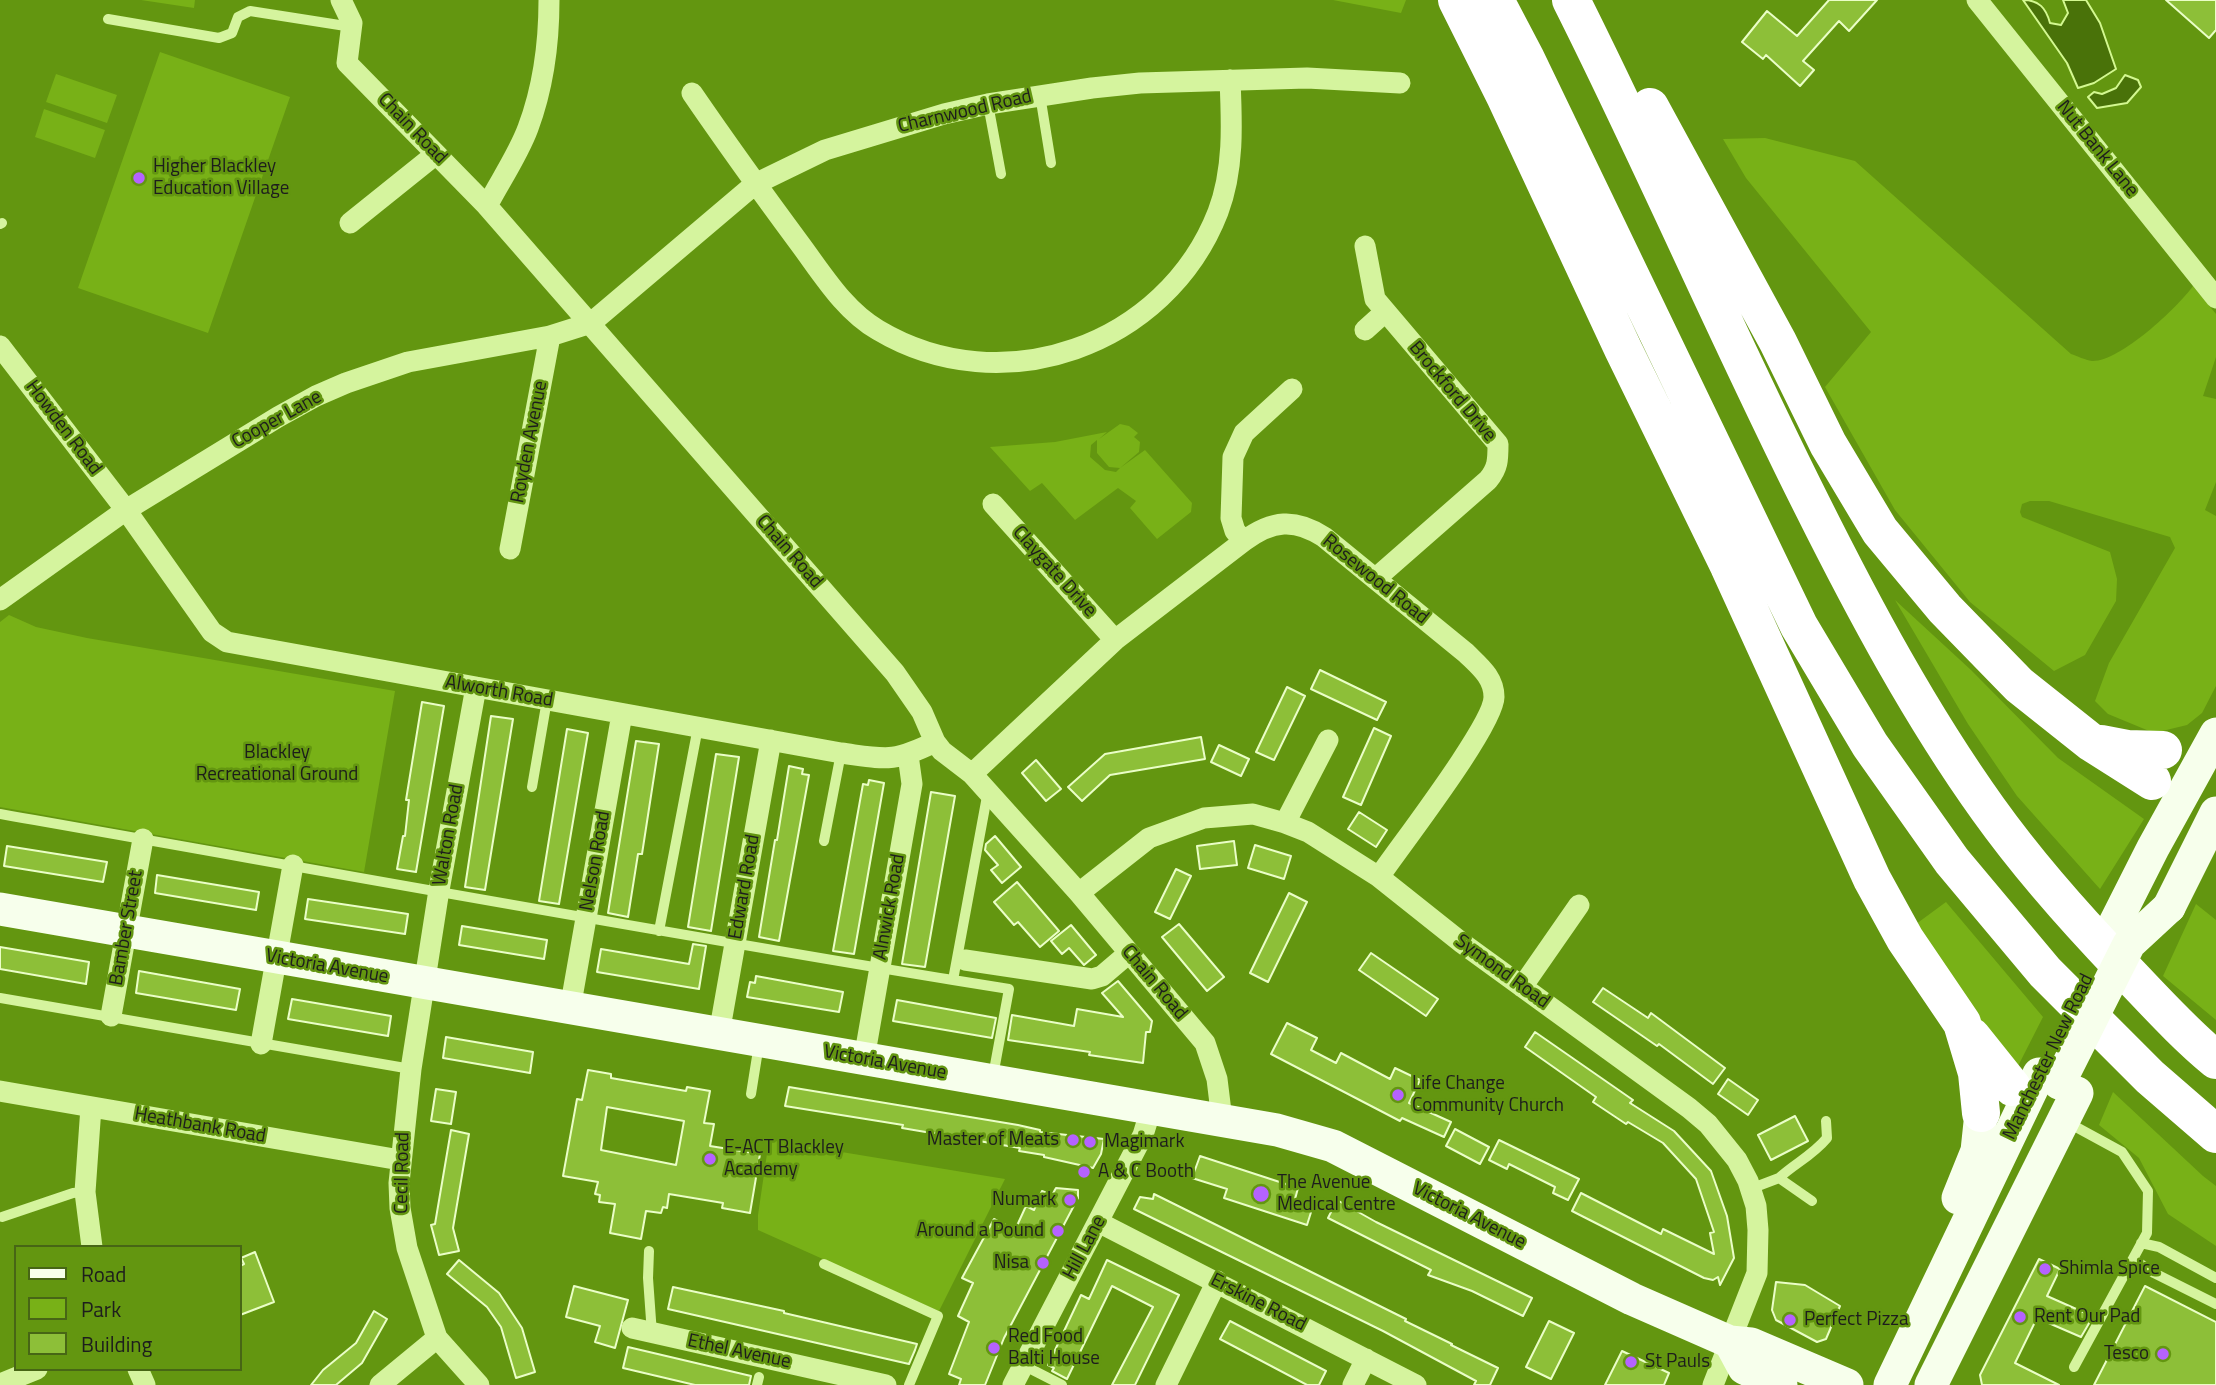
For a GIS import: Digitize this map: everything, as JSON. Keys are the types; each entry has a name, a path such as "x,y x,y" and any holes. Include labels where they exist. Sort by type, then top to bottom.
{"highway":[{"path":"1457,0 1623,349 1673,447 1872,879 1905,939 1962,1023 2047,1092"},
{"path":"1478,0 1492,37 1555,170 1673,447"},
{"path":"1495,0 1531,69 1799,626 1870,745 1952,861 2045,972 2150,1077 2216,1134"},
{"path":"1571,0 1621,100 1776,433 1844,570 1927,718 1989,811 2080,923 2193,1041 2216,1060"},
{"path":"1580,0 1654,114 1778,342 1828,444 1881,531 1945,609 2019,685 2092,743 2127,749 2166,775"},
{"path":"1962,1023 1977,1073 1981,1113"}],"main road":[{"path":"2047,1092 2129,944 2169,907 2216,811 2166,775 2189,743 2216,725"},
{"name":"Manchester New Road","path":"1931,1385 1967,1310 2047,1092 2152,848 2166,775 2216,734"},
{"name":"Victoria Avenue","path":"0,909 1277,1130 1334,1146 1632,1299 1730,1342 1751,1344 1847,1385"},
{"name":"Manchester New Road","path":"1896,1372 1945,1273 2047,1092"},
{"path":"1896,1372 1924,1271 1963,1188 1977,1151 1981,1113"},
{"path":"1956,1385 1967,1310"},
{"path":"1730,1342 1744,1367 1781,1385"}],"street":[{"path":"341,0 352,27"},
{"path":"487,206 527,129 543,74 549,0"},
{"name":"Nut Bank Lane","path":"1977,0 2216,298"},
{"name":"Chain Road","path":"352,27 347,63 487,206 591,323 895,673 922,712 934,742 988,791 1079,893 1205,1043 1217,1079 1222,1120"},
{"name":"Charnwood Road","path":"591,323 755,184 825,150 895,127 988,104 1140,83 1307,78 1400,82"},
{"path":"692,93 755,184 848,307 877,330 909,345 955,358 1003,363 1042,359 1102,339 1135,319 1170,288 1205,239 1218,211 1229,166 1232,124 1230,80"},
{"path":"351,223 436,154"},
{"name":"Brockford Drive","path":"1365,246 1375,299 1498,444 1497,468 1488,480 1375,579"},
{"path":"1365,330 1385,312"},
{"name":"Cooper Lane","path":"0,600 125,510 278,417 346,383 408,362 550,336 591,323"},
{"name":"Royden Avenue","path":"510,549 550,336"},
{"name":"Howden Road","path":"0,346 125,510"},
{"path":"1244,541 1235,531 1231,518 1233,457 1244,433 1289,400"},
{"name":"Claygate Drive","path":"993,504 1115,640"},
{"name":"Alworth Road","path":"125,510 212,632 227,642 883,759 908,755 934,742"},
{"name":"Rosewood Road","path":"972,774 1115,640 1244,541 1259,530 1274,525 1300,526 1324,537 1375,579 1485,672 1492,686 1494,698 1483,729 1379,877"},
{"name":"Walton Road","path":"424,984 476,687"},
{"name":"Nelson Road","path":"570,1009 622,713"},
{"name":"Edward Road","path":"719,1034 771,740"},
{"path":"1285,823 1328,740"},
{"name":"Alnwick Road","path":"864,1059 912,784 908,755"},
{"name":"Symond Road","path":"1079,893 1149,838 1204,818 1253,814 1285,823 1308,832 1379,877 1462,943 1689,1108 1708,1124 1737,1160 1756,1206 1759,1230 1757,1273 1713,1385"},
{"name":"Bamber Street","path":"111,1016 143,839"},
{"path":"261,1044 293,865"},
{"path":"1522,987 1579,905"},
{"path":"965,960 1084,979 1102,976 1129,953"},
{"name":"Cecil Road","path":"424,984 400,1160 400,1208 418,1286 437,1338 479,1385"},
{"name":"Heathbank Road","path":"0,1091 400,1160"},
{"path":"91,1107 85,1192 92,1245"},
{"name":"Hill Lane","path":"1013,1385 1143,1135 1152,1109"},
{"name":"Erskine Road","path":"1098,1222 1416,1385"},
{"path":"1166,1385 1217,1282"},
{"name":"Ethel Avenue","path":"642,1331 887,1385"},
{"path":"380,1385 437,1338"},
{"path":"1353,1385 1366,1359"},
{"path":"0,1384 32,1371"}],"lane":[{"path":"108,19 219,38 232,33 238,17 250,11 352,27"},
{"path":"1040,95 1051,163"},
{"path":"988,104 1002,174"},
{"path":"532,787 547,700"},
{"path":"659,931 698,727"},
{"path":"824,841 841,753"},
{"path":"953,979 988,791"},
{"path":"0,814 439,890 734,945 1009,989 993,1080"},
{"path":"0,998 411,1069"},
{"path":"751,1094 760,1041"},
{"path":"2047,1092 2122,1152 2148,1191 2147,1233 2074,1367"},
{"path":"1750,1189 1779,1178 1791,1167 1814,1154 1827,1138 1826,1121"},
{"path":"1779,1178 1812,1201"},
{"path":"2,1217 73,1193 85,1192"},
{"path":"2141,1244 2159,1247 2216,1278"},
{"path":"642,1331 649,1251"},
{"path":"2133,1259 2154,1273 2216,1304"},
{"path":"824,1264 938,1316 909,1385"},
{"path":"1023,1365 1062,1385"}],"green space":[{"path":"141,0 195,0 194,8"},
{"path":"1333,0 1406,0 1401,13"},
{"path":"160,52 290,97 208,333 78,288"},
{"path":"56,74 117,95 107,123 46,102"},
{"path":"44,109 105,130 95,158 35,137"},
{"path":"1765,138 1855,161 2071,354 2092,361 2117,353 2161,320 2193,286 2216,314 2216,357 2203,396 2216,399 2216,482 2205,510 2216,516 2216,686 2202,713 2187,725 2154,733 2108,714 2095,701 2109,663 2175,548 2170,537 2049,501 2022,504 2022,517 2110,552 2117,579 2116,601 2085,655 2054,671 1970,602 1895,510 1825,387 1871,332 1746,178 1723,139"},
{"path":"1120,424 1129,426 1138,433 1134,437 1140,442 1139,452 1120,468 1145,450 1192,503 1191,512 1157,539 1130,508 1136,501 1118,488 1075,520 1042,483 1030,491 990,447 1055,442 1107,432 1099,439","holes":["1097,440 1097,453 1109,467 1120,468 1116,472 1105,470 1090,457 1091,445"]},
{"path":"1895,600 1971,670 2058,758 2144,819 2100,889 2017,796 1968,724"},
{"name":"Blackley Recreational Ground","path":"9,615 36,627 87,638 395,691 364,872 0,807 0,622"},
{"path":"1946,902 2043,1017 2016,1070 1912,927"},
{"path":"2196,904 2216,920 2216,1020 2163,976"},
{"path":"2113,1092 2216,1186 2216,1246 2168,1214 2139,1158 2099,1125"},
{"path":"769,1140 1005,1179 939,1311 758,1230"}],"shaded area":[{"path":"2023,0 2038,3 2050,23 2061,25 2068,13 2063,0 2086,0 2100,23 2116,69 2094,83 2078,88 2067,63"},
{"path":"2125,75 2138,80 2141,87 2127,103 2097,108 2088,97 2094,92 2102,94 2116,88"}],"building":[{"path":"1829,0 1877,0 1849,31 1839,21 1803,61 1814,70 1800,86 1766,55 1763,59 1742,42 1767,11 1797,36"},
{"path":"2166,0 2216,0 2216,30 2209,38"},
{"path":"1320,670 1386,702 1377,720 1311,689"},
{"path":"1287,687 1305,696 1274,760 1256,752"},
{"path":"422,702 444,706 416,872 397,869 405,836 409,800 406,800"},
{"path":"491,716 513,719 485,890 465,887"},
{"path":"1374,728 1391,736 1361,805 1343,797"},
{"path":"567,729 588,733 559,904 539,901"},
{"path":"1201,737 1205,759 1110,775 1082,801 1068,787 1105,754"},
{"path":"636,741 659,744 642,854 638,854 628,917 608,913"},
{"path":"1219,745 1249,759 1241,776 1211,762"},
{"path":"716,754 739,757 711,931 688,927"},
{"path":"1036,760 1061,789 1046,801 1022,773"},
{"path":"789,766 803,769 802,774 809,775 779,941 759,937"},
{"path":"869,780 884,783 854,954 833,951 863,784 868,785"},
{"path":"931,792 955,796 925,967 902,964"},
{"path":"1359,812 1387,830 1376,847 1348,829"},
{"path":"995,836 1021,867 1002,883 991,870 998,865 985,850 986,844"},
{"path":"1234,841 1237,865 1200,869 1197,846"},
{"path":"1255,845 1291,856 1284,879 1248,868"},
{"path":"7,846 107,862 103,882 4,866"},
{"path":"1176,869 1191,876 1170,919 1155,912"},
{"path":"157,875 259,892 256,910 155,893"},
{"path":"1017,882 1059,931 1040,947 1018,922 1014,925 994,902"},
{"path":"1289,893 1307,902 1268,982 1250,973"},
{"path":"308,899 408,914 405,934 305,919"},
{"path":"1179,924 1224,977 1207,991 1162,937"},
{"path":"1071,925 1096,955 1084,965 1069,948 1062,954 1051,941"},
{"path":"462,926 547,940 544,959 459,945"},
{"path":"693,944 706,946 699,989 597,972 601,949 689,964"},
{"path":"0,947 89,962 86,984 0,969"},
{"path":"1371,953 1438,999 1426,1016 1359,970"},
{"path":"139,971 240,989 236,1010 136,993"},
{"path":"756,976 843,992 839,1012 747,997 750,982 755,983"},
{"path":"1118,981 1152,1021 1150,1032 1146,1032 1143,1063 1008,1040 1012,1015 1074,1026 1077,1009 1123,1017 1102,993"},
{"path":"1603,988 1648,1018 1651,1013 1725,1068 1713,1084 1659,1044 1657,1046 1593,1002"},
{"path":"292,999 391,1016 388,1036 288,1019"},
{"path":"897,1000 996,1018 992,1038 893,1021"},
{"path":"1287,1023 1317,1038 1311,1050 1336,1063 1341,1053 1390,1079 1395,1068 1420,1080 1409,1103 1451,1122 1444,1137 1402,1118 1400,1121 1271,1054"},
{"path":"1535,1032 1633,1100 1630,1103 1674,1131 1711,1171 1727,1216 1734,1258 1720,1285 1718,1277 1713,1280 1704,1278 1572,1211 1581,1193 1661,1234 1663,1229 1714,1254 1710,1233 1714,1232 1696,1179 1663,1143 1628,1122 1626,1124 1593,1102 1596,1097 1525,1047"},
{"path":"446,1037 533,1052 530,1073 443,1058"},
{"path":"588,1070 611,1074 611,1078 686,1091 687,1087 710,1091 704,1123 714,1124 710,1146 760,1154 750,1213 722,1208 723,1203 669,1194 667,1208 663,1207 661,1213 646,1211 641,1239 610,1233 615,1204 599,1202 600,1195 595,1194 598,1182 563,1176 577,1099 582,1100","holes":["607,1107 684,1121 676,1165 601,1150"]},
{"path":"1728,1079 1758,1100 1748,1115 1718,1094"},
{"path":"789,1087 1018,1125 1040,1132 1104,1139 1101,1154 1093,1168 1019,1151 1020,1148 785,1106"},
{"path":"436,1089 456,1092 451,1124 431,1121"},
{"path":"1795,1116 1808,1141 1771,1160 1758,1135"},
{"path":"1455,1129 1489,1147 1480,1164 1446,1146"},
{"path":"451,1130 469,1134 453,1228 459,1251 439,1255 431,1225 435,1224"},
{"path":"1499,1140 1579,1179 1568,1200 1553,1193 1555,1187 1509,1164 1507,1169 1489,1160"},
{"name":"The Avenue Medical Centre","path":"1200,1156 1298,1188 1294,1203 1312,1209 1307,1225 1224,1198 1227,1189 1192,1178"},
{"path":"1056,1188 1078,1190 1078,1198 1004,1338 985,1385 959,1385 961,1379 949,1374 969,1322 958,1316 973,1283 962,1278 994,1219 1015,1230 1026,1206 1034,1210 1042,1191 1052,1195"},
{"path":"1154,1194 1406,1319 1405,1321 1498,1368 1490,1385 1474,1385 1476,1381 1383,1331 1134,1209 1140,1197 1153,1199"},
{"path":"1337,1200 1376,1222 1532,1298 1523,1316 1472,1291 1428,1275 1431,1270 1328,1218"},
{"path":"255,1252 274,1302 242,1314 244,1264 242,1258"},
{"path":"2039,1259 2060,1269 2047,1296 2092,1316 2091,1320 2081,1337 2037,1318 2015,1363 2059,1385 1982,1385 1980,1375"},
{"path":"459,1260 499,1293 522,1328 535,1372 516,1378 501,1327 487,1307 447,1274"},
{"path":"1107,1260 1179,1295 1135,1385 1112,1385 1153,1307 1112,1286 1067,1379 1052,1371 1054,1368 1048,1365 1081,1295 1089,1299"},
{"path":"1776,1282 1805,1285 1840,1306 1826,1339 1817,1342 1776,1320 1772,1310"},
{"path":"574,1286 628,1300 615,1348 595,1342 600,1326 566,1317"},
{"name":"Tesco","path":"2145,1286 2216,1322 2216,1385 2094,1385"},
{"path":"673,1287 917,1344 909,1364 668,1309"},
{"path":"374,1311 387,1319 362,1363 336,1385 311,1385 323,1370 356,1343"},
{"path":"1230,1321 1326,1371 1319,1385 1307,1385 1220,1339"},
{"path":"1549,1321 1574,1333 1551,1379 1526,1367"},
{"path":"628,1347 751,1376 749,1385 695,1385 623,1368"},
{"name":"St Pauls","path":"1622,1351 1669,1373 1664,1385 1605,1385"}],"place":[{"name":"Higher Blackley Education Village","path":"139,178"},
{"name":"Life Change Community Church","path":"1398,1095"},
{"name":"Master of Meats","path":"1073,1140"},
{"name":"Magimark","path":"1090,1142"},
{"name":"E-ACT Blackley Academy","path":"710,1159"},
{"name":"A & C Booth","path":"1084,1172"},
{"name":"The Avenue Medical Centre","path":"1261,1194"},
{"name":"Numark","path":"1070,1200"},
{"name":"Around a Pound","path":"1058,1231"},
{"name":"Nisa","path":"1043,1263"},
{"name":"Shimla Spice","path":"2045,1269"},
{"name":"Rent Our Pad","path":"2020,1317"},
{"name":"Perfect Pizza","path":"1790,1320"},
{"name":"Red Food Balti House","path":"994,1348"},
{"name":"Tesco","path":"2163,1354"},
{"name":"St Pauls","path":"1631,1362"}]}
